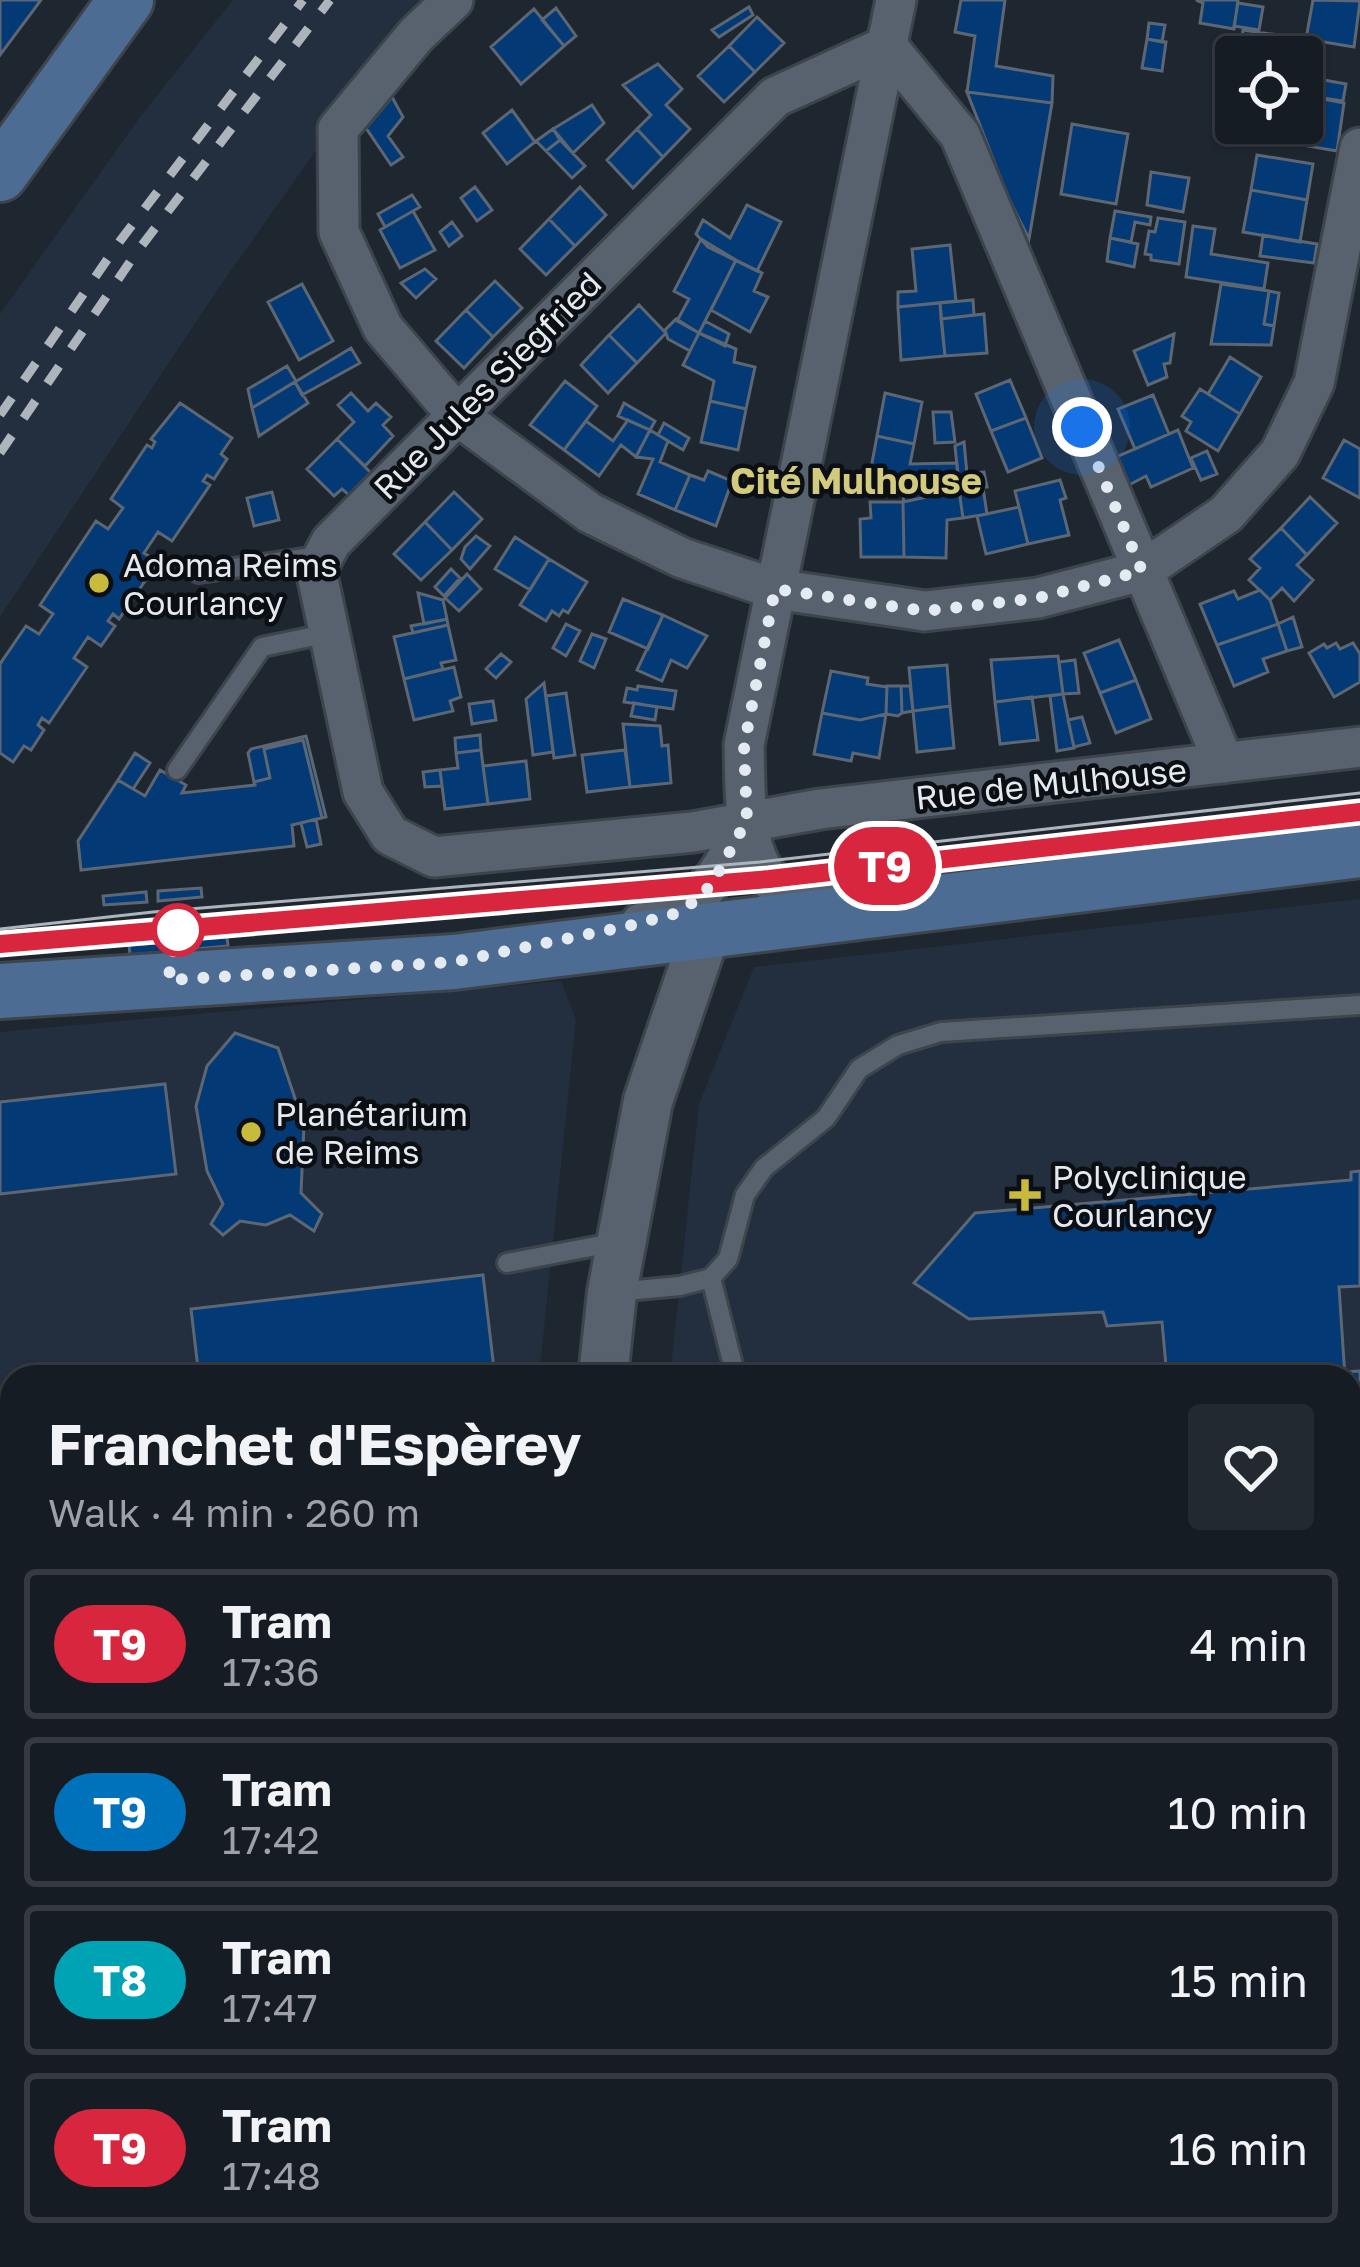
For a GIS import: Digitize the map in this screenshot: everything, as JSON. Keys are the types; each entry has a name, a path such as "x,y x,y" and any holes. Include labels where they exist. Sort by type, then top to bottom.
{"main road":[{"path":"0,174 126,0"},
{"path":"0,991 454,962 1360,850"}],"street":[{"path":"453,0 416,35 338,129 339,232 383,328 457,415 590,513 682,557 775,589 925,611 1038,598 1142,571 1226,514 1280,454 1314,382 1360,148"},
{"path":"896,0 744,746 747,820 769,879 780,892 796,899 1055,890"},
{"path":"887,46 960,135 1224,763"},
{"name":"Rue Jules Siegfried","path":"324,556 331,542 776,97 887,46"},
{"path":"324,556 316,570 329,633"},
{"name":"Rue de Mulhouse","path":"329,633 363,792 390,835 434,857 693,832 747,820 1358,746"},
{"path":"454,962 674,914 712,884 747,820"},
{"path":"604,1365 648,1101 706,931"}],"lane":[{"path":"197,573 324,556"},
{"path":"177,770 262,646 329,633"},
{"path":"613,1292 711,1278 728,1258 745,1195 764,1168 826,1118 859,1069 898,1045 941,1032 1360,1006"},
{"path":"507,1263 622,1241"},
{"path":"711,1278 733,1365"}],"shaded area":[{"path":"233,0 429,0 385,53 220,286 0,617 0,314 140,117"},
{"name":"Polyclinique Courlancy","path":"1360,899 1360,1365 671,1365 699,1104 754,967"},
{"path":"561,981 576,1020 540,1365 0,1365 0,1032"}],"building":[{"path":"0,0 41,0 0,55"},
{"path":"961,0 1005,0 996,66 1053,76 1052,103 967,92 975,36 955,32"},
{"path":"1196,0 1238,0 1234,29 1200,23 1203,3"},
{"path":"1313,0 1360,1 1354,47 1323,42 1323,36 1307,36"},
{"path":"1238,3 1263,7 1259,30 1234,26"},
{"path":"749,7 753,15 719,37 712,30"},
{"path":"556,8 576,36 564,46 542,20"},
{"path":"534,9 564,46 521,84 491,47"},
{"path":"757,17 784,43 755,72 729,46"},
{"path":"1149,23 1165,25 1162,42 1147,39"},
{"path":"1243,30 1285,36 1242,36"},
{"path":"1147,39 1166,42 1162,71 1142,68"},
{"path":"729,46 755,72 724,102 698,76"},
{"path":"658,64 682,89 666,105 690,129 663,157 637,129 651,115 623,85"},
{"path":"1323,80 1346,84 1343,101 1323,98"},
{"path":"967,92 1052,103 1029,239 1008,197"},
{"path":"392,97 403,117 388,136 403,157 391,165 366,128"},
{"path":"1323,99 1344,103 1337,151 1296,144 1323,144"},
{"path":"592,105 604,123 573,153 553,129"},
{"path":"512,110 535,142 507,164 483,133"},
{"path":"1072,124 1128,134 1116,204 1061,194"},
{"path":"553,129 560,140 546,151 536,141"},
{"path":"637,129 663,157 633,188 607,160"},
{"path":"560,140 585,166 572,178 546,151"},
{"path":"1257,155 1313,164 1307,200 1251,190"},
{"path":"1151,172 1189,178 1183,212 1147,205"},
{"path":"475,187 492,210 477,221 461,198"},
{"path":"580,187 606,215 575,246 549,219"},
{"path":"1251,190 1307,200 1300,242 1243,232"},
{"path":"412,195 420,207 385,227 378,214"},
{"path":"747,205 781,222 757,271 708,247 696,234 703,220 730,238"},
{"path":"413,211 435,250 400,268 380,230"},
{"path":"1115,211 1151,217 1150,225 1135,222 1131,242 1110,238"},
{"path":"1158,218 1185,222 1179,264 1151,260 1145,254 1149,231 1155,232"},
{"path":"549,219 575,246 546,275 520,249"},
{"path":"452,222 462,236 449,246 440,232"},
{"path":"1193,226 1215,229 1211,254 1268,263 1264,289 1186,277"},
{"path":"1263,235 1317,244 1314,263 1260,256"},
{"path":"1110,238 1138,244 1134,267 1107,261"},
{"path":"701,239 736,260 699,333 677,321 689,299 674,291"},
{"path":"950,245 956,301 898,307 898,292 916,291 912,249"},
{"path":"736,260 762,273 754,291 768,297 750,332 711,310"},
{"path":"425,269 436,279 416,298 401,283"},
{"path":"495,281 522,308 493,337 466,310"},
{"path":"302,284 333,341 299,360 268,302"},
{"path":"1221,284 1269,291 1264,324 1274,326 1271,345 1211,344"},
{"path":"1269,291 1279,293 1274,326 1264,324"},
{"path":"973,300 974,315 941,319 940,303"},
{"path":"940,303 945,356 901,360 898,307"},
{"path":"639,305 664,331 676,319 699,333 690,351 666,333 637,363 609,335"},
{"path":"466,310 493,337 464,368 436,341"},
{"path":"984,314 987,353 945,356 941,319"},
{"path":"705,321 729,334 725,346 699,333"},
{"path":"699,333 736,349 734,362 755,367 746,409 710,401 714,381 683,365"},
{"path":"1174,334 1170,363 1164,364 1167,377 1148,385 1134,351"},
{"path":"609,335 637,363 608,393 581,365"},
{"path":"351,348 360,363 302,395 295,382"},
{"path":"1230,357 1261,377 1240,414 1208,394"},
{"path":"287,366 296,381 252,408 248,389"},
{"path":"1010,380 1026,418 991,431 976,394"},
{"path":"565,381 597,406 564,450 530,425"},
{"path":"295,382 308,403 259,436 252,408"},
{"path":"1200,389 1240,414 1218,451 1186,431 1191,422 1182,416"},
{"path":"351,393 368,411 376,403 391,417 383,425 393,436 365,466 337,439 354,422 338,405"},
{"path":"885,393 922,402 914,444 877,436"},
{"path":"1153,395 1169,434 1135,449 1118,409"},
{"path":"710,401 746,409 738,450 701,442"},
{"name":"Adoma Reims Courlancy","path":"180,403 232,438 221,454 227,459 214,479 207,475 203,481 210,485 172,541 158,532 144,553 158,562 119,619 113,614 108,621 115,626 101,646 88,637 74,658 87,667 49,723 42,718 38,725 44,730 31,750 24,746 13,762 0,753 0,664 26,626 39,634 53,614 40,605 96,521 108,529 123,508 111,499"},
{"path":"624,403 655,421 650,430 618,416"},
{"path":"933,412 951,412 955,442 935,443"},
{"path":"1026,418 1042,458 1008,472 991,431"},
{"path":"628,420 650,430 636,457 621,445 599,476 564,450 586,421 613,441"},
{"path":"664,423 689,438 683,450 658,435"},
{"path":"650,430 668,441 660,462 690,475 675,510 638,494 653,459 636,457"},
{"path":"1178,430 1193,468 1151,487 1146,476 1127,486 1116,457"},
{"path":"877,436 914,444 910,464 957,463 959,490 903,502 905,486 869,479"},
{"path":"337,439 372,474 351,497 342,489 334,496 307,469"},
{"path":"1344,440 1360,449 1360,498 1323,478"},
{"path":"964,442 967,474 958,476 955,446"},
{"path":"1207,451 1217,474 1201,480 1191,458"},
{"path":"708,471 732,481 716,526 675,510 690,475 704,480"},
{"path":"984,472 987,487 959,490 958,476"},
{"path":"1060,480 1069,535 1028,544 1015,491"},
{"path":"983,488 987,514 963,518 959,490"},
{"path":"959,490 963,518 947,520 946,558 904,557 903,502"},
{"path":"272,492 279,520 254,526 247,498"},
{"path":"454,492 482,519 452,550 425,522"},
{"path":"1310,497 1337,523 1307,555 1281,528"},
{"path":"870,502 903,502 904,557 861,557 860,519 871,518"},
{"path":"1019,507 1028,544 986,554 977,516"},
{"path":"425,522 452,550 421,580 394,554"},
{"path":"1281,528 1307,555 1297,565 1313,580 1294,601 1282,588 1270,600 1249,580 1260,568 1250,559"},
{"path":"476,536 490,546 470,569 461,559"},
{"path":"515,537 549,559 530,590 495,569"},
{"path":"549,559 587,582 568,613 563,610 559,616 552,611 546,621 520,605"},
{"path":"451,569 460,578 444,596 435,587"},
{"path":"467,574 481,589 459,611 445,598"},
{"path":"1260,590 1270,600 1278,624 1217,645 1200,604 1234,591 1238,599"},
{"path":"418,593 443,600 447,619 424,624"},
{"path":"623,599 663,615 648,649 609,632"},
{"path":"663,615 707,636 687,668 671,660 662,681 637,670"},
{"path":"1293,617 1302,647 1287,651 1278,624"},
{"path":"447,619 448,625 413,633 411,626"},
{"path":"566,624 580,631 566,656 553,648"},
{"path":"1278,624 1287,651 1263,659 1268,672 1234,686 1217,645"},
{"path":"448,625 456,660 441,663 443,669 404,679 394,637"},
{"path":"592,634 606,639 594,668 580,661"},
{"path":"1119,640 1136,680 1100,693 1084,653"},
{"path":"1336,643 1340,649 1353,643 1360,654 1360,682 1334,697 1309,653"},
{"path":"501,654 511,662 496,678 486,669"},
{"path":"1058,656 1063,694 995,702 991,660"},
{"path":"1075,660 1079,693 1063,694 1059,662"},
{"path":"947,665 950,706 913,711 909,668"},
{"path":"454,667 461,697 450,701 453,711 414,720 404,679"},
{"path":"831,671 887,687 886,714 860,720 822,713"},
{"path":"1136,680 1151,719 1116,733 1100,693"},
{"path":"544,683 553,752 533,755 526,699"},
{"path":"638,686 676,691 673,709 624,702 627,688 637,690"},
{"path":"887,686 901,686 902,713 898,716 886,714"},
{"path":"901,686 910,686 913,711 902,713"},
{"path":"566,693 575,755 554,758 546,696"},
{"path":"1063,694 1074,748 1057,751 1050,696"},
{"path":"1032,697 1038,740 1000,744 995,702"},
{"path":"493,701 496,720 472,724 469,704"},
{"path":"634,703 657,707 655,720 631,716"},
{"path":"950,706 954,748 917,752 913,711"},
{"path":"822,713 860,720 886,714 879,758 853,753 851,761 814,754"},
{"path":"1082,717 1090,743 1074,747 1068,720"},
{"path":"623,724 660,726 662,746 668,745 671,783 630,787"},
{"path":"480,735 481,750 456,753 455,738"},
{"path":"306,736 326,817 322,818 303,740 264,749 270,778 254,782 248,753"},
{"path":"303,740 322,818 292,825 294,846 81,870 78,841 118,780 145,796 160,770 186,785 182,793 255,785 270,778 264,749"},
{"path":"481,750 488,804 445,809 440,770 458,768 456,753"},
{"path":"625,750 630,787 587,792 582,755"},
{"path":"135,753 150,763 133,789 118,780"},
{"path":"526,761 530,799 488,804 483,766"},
{"path":"440,770 442,786 425,787 423,772"},
{"path":"316,819 321,844 307,847 301,823"},
{"path":"201,888 202,897 158,901 158,891"},
{"path":"146,892 147,902 104,905 103,896"},
{"path":"227,937 228,946 185,950 184,940"},
{"path":"173,942 174,951 130,955 129,945"},
{"name":"Planétarium de Reims","path":"235,1033 278,1048 304,1125 301,1193 322,1214 314,1231 290,1215 266,1225 240,1221 223,1235 211,1224 223,1204 207,1171 196,1106 207,1066"},
{"path":"165,1084 176,1174 0,1194 0,1102"},
{"path":"1360,1171 1360,1286 1339,1287 1344,1365 1166,1365 1162,1322 1107,1326 1103,1312 969,1319 914,1283 975,1213 1351,1180 1351,1172"},
{"path":"483,1275 494,1365 198,1365 191,1309"}],"tram line":[{"path":"0,929 760,862 1360,793"},
{"path":"670,887 1360,812"},
{"name":"T9","path":"0,944 769,879 1360,812"},
{"path":"72,938 275,920"}],"railway":[{"path":"0,415 120,241 303,0"},
{"path":"0,453 136,253 330,0"}],"place":[{"name":"Adoma Reims Courlancy","path":"99,583"},
{"name":"Planétarium de Reims","path":"251,1132"},
{"name":"Polyclinique Courlancy","path":"1025,1195"}],"district":[{"name":"Cité Mulhouse","path":"856,480"}],"route":[{"path":"178,930 168,980 454,962 674,914 712,884 747,820 744,746 775,589 925,611 1038,598 1142,571 1082,427"}]}
